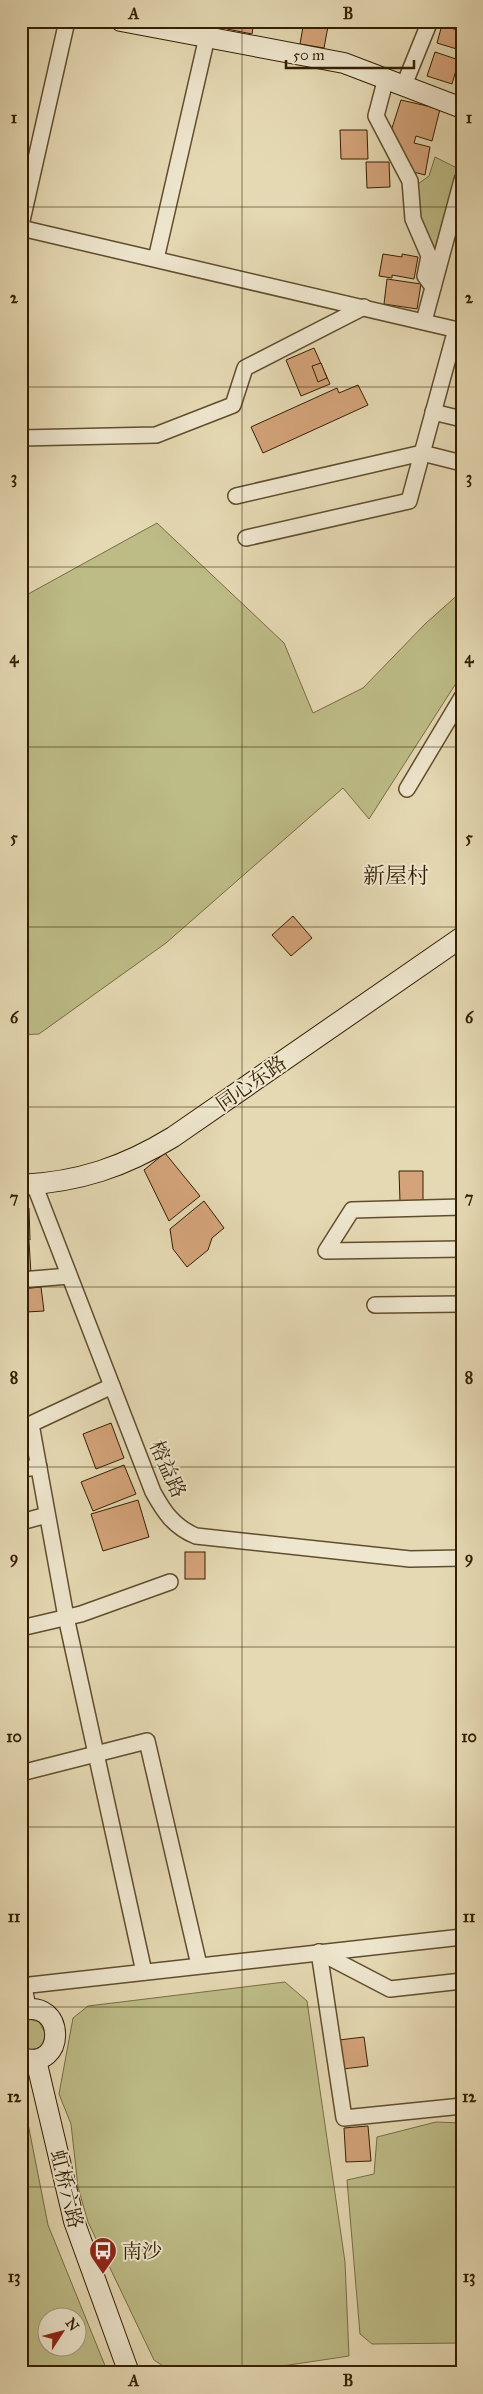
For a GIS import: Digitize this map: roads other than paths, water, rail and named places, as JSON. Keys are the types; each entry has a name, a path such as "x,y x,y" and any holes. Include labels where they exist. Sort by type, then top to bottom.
{"street":[{"path":"67,21 21,226 459,330 433,412 409,501 246,538"},
{"path":"121,21 344,62 462,108"},
{"path":"404,86 430,21"},
{"path":"457,21 462,24"},
{"path":"156,259 208,37"},
{"path":"386,78 376,116 410,181 413,219 429,256 425,276 433,287"},
{"path":"424,321 462,180"},
{"path":"21,438 156,434 233,405 245,368 364,307"},
{"path":"433,412 462,419"},
{"path":"236,496 422,453 462,463"},
{"path":"407,789 462,697"},
{"name":"同心东路","path":"28,1185 71,1180 105,1171 141,1156 174,1137 462,937"},
{"name":"榕益路","path":"28,1185 69,1276 153,1492 166,1515 183,1531 196,1536 410,1559 462,1558"},
{"path":"462,1207 352,1210 326,1251 462,1249"},
{"path":"21,1280 69,1276"},
{"path":"375,1305 462,1304"},
{"path":"112,1386 32,1424 66,1617 144,1972"},
{"path":"21,1469 39,1467"},
{"path":"21,1522 47,1515"},
{"path":"21,1628 66,1617 170,1582"},
{"path":"21,1773 148,1741 199,1965"},
{"path":"29,2059 51,2051 56,2034 50,2018 35,2009 24,2010 21,1985 462,1937"},
{"path":"319,1952 390,1989 462,1981"},
{"path":"319,1952 344,2118 462,2106"},
{"name":"虹桥六路","path":"29,2059 74,2222 129,2373"}],"place":[{"name":"南沙","path":"103,2275"}],"district":[{"name":"新屋村","path":"396,875"}]}
